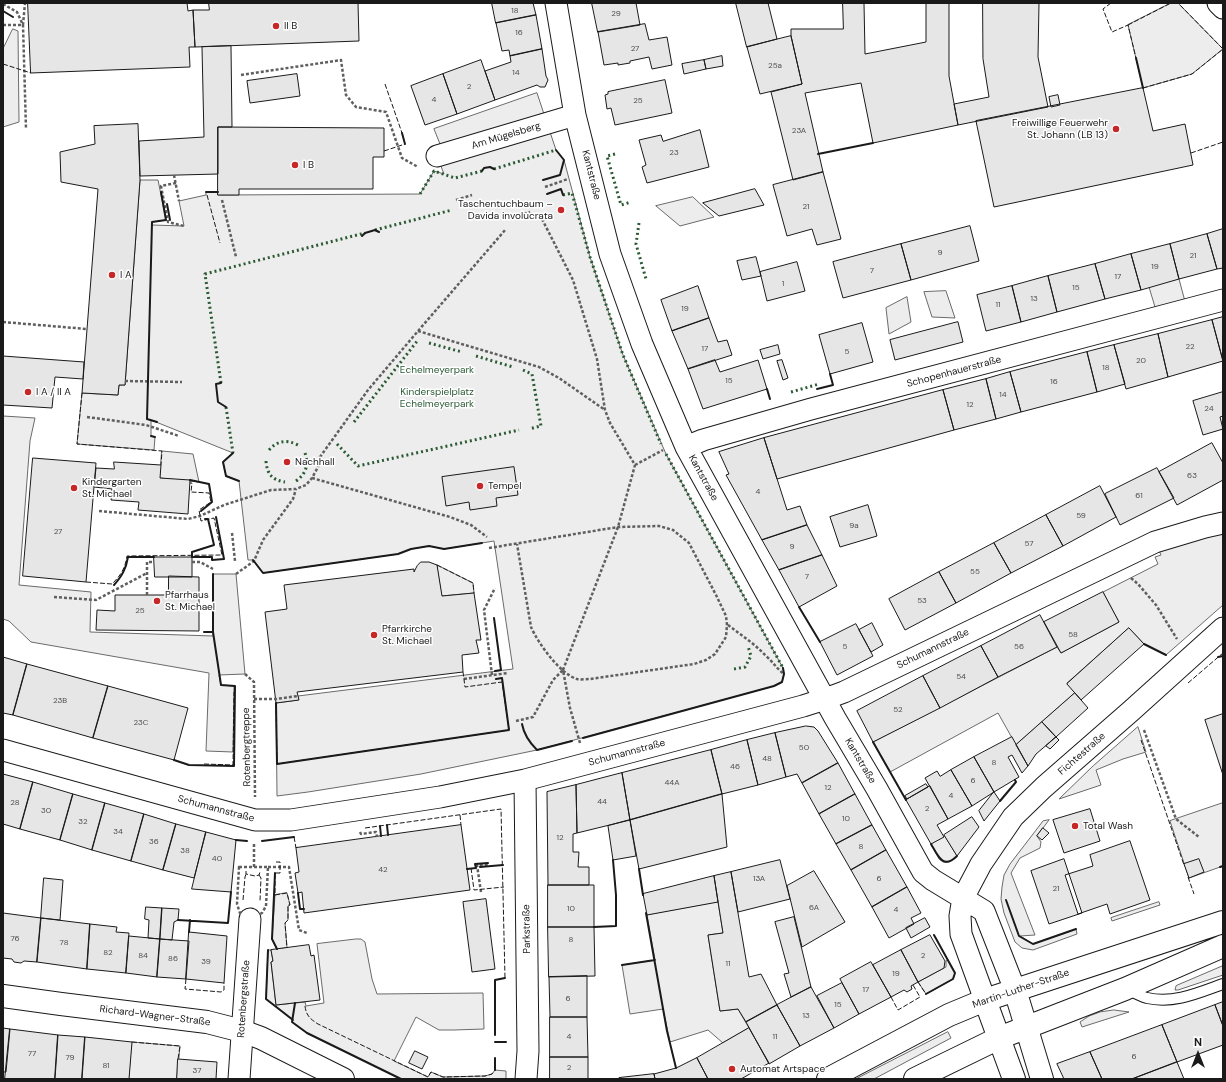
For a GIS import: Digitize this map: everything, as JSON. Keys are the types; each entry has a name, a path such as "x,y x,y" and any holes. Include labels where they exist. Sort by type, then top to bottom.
{"main road":[{"name":"Martin-Luther-Straße","path":"828,1079 949,1016 985,1000 1223,922"},
{"path":"926,1076 998,1038 1125,988 1223,946"},
{"path":"1015,990 1042,1079"},
{"name":"Richard-Wagner-Straße","path":"3,996 207,1022 242,1031 261,1038 343,1079"},
{"name":"Fichtestraße","path":"985,1000 1014,1079"}],"street":[{"name":"Kantstraße","path":"556,3 576,115 610,254 642,344 686,447 835,718 877,789 923,872 933,880 963,898"},
{"path":"1218,3 1223,8"},
{"name":"Am Mügelsberg","path":"438,156 576,115"},
{"name":"Schopenhauerstraße","path":"686,447 703,440 811,409 1223,300"},
{"name":"Schumannstraße","path":"3,750 255,820 291,820 440,797 525,780 825,699 844,692 1155,542 1204,527 1223,523"},
{"name":"Fichtestraße","path":"985,1000 960,934 960,916 963,898 981,864 1013,817 1044,787 1223,628"},
{"name":"Parkstraße","path":"525,780 528,1051 526,1079"},
{"path":"963,898 984,911 1015,990"},
{"name":"Rotenbergstraße","path":"239,1079 250,919"}],"lane":[{"path":"1125,988 1146,998 1166,1000 1183,998 1223,984"}],"path":[{"path":"25,3 23,25 26,129"},
{"path":"3,4 17,12 23,25"},
{"path":"3,25 23,25"},
{"path":"241,76 341,60 346,96 356,107 386,112 402,158 415,166"},
{"path":"174,175 179,201"},
{"path":"545,187 559,182"},
{"path":"176,183 161,186 168,222 184,226"},
{"path":"456,200 472,196"},
{"path":"222,200 236,257"},
{"path":"524,214 530,212"},
{"path":"516,721 533,717 553,680 563,670 618,527 635,465 610,423 605,410 597,359 573,280 542,219"},
{"path":"99,511 188,519 271,490 296,489 306,485 318,467 320,457 368,390 506,229"},
{"path":"3,322 87,329"},
{"path":"418,331 540,367 559,378 605,410"},
{"path":"125,381 182,382"},
{"path":"87,417 146,425 179,436"},
{"path":"635,465 664,450"},
{"path":"312,478 450,517 471,525 487,537"},
{"path":"236,574 254,561 263,540 293,499 296,489"},
{"path":"489,548 618,527 659,526 673,530 688,543 716,595 726,616 726,637 716,654 706,660 694,664 590,679 577,679 563,670 550,656 537,639 531,627 517,544"},
{"path":"232,533 235,561"},
{"path":"147,596 147,562 154,562"},
{"path":"192,562 200,562 213,569"},
{"path":"54,597 96,600 147,573"},
{"path":"1131,577 1156,606 1164,620 1176,635 1179,644"},
{"path":"492,675 484,610 495,588"},
{"path":"727,625 762,652 784,674"},
{"path":"563,670 570,708 579,740"},
{"path":"464,679 508,673"},
{"name":"Rotenbergtreppe","path":"245,674 254,682 255,799"},
{"path":"254,699 276,699 298,696"},
{"path":"1141,724 1176,819 1199,837"},
{"path":"369,833 376,832 376,837"},
{"path":"254,840 254,867"},
{"path":"481,892 478,866 488,865"},
{"path":"237,898 238,867 289,867 300,930 307,933"},
{"path":"267,900 268,867"}],"shaded area":[{"path":"1171,3 1178,3 1223,49 1192,74 1143,88 1128,25"},
{"path":"13,29 18,31 19,122 3,127 3,49"},
{"name":"Echelmeyerpark","path":"537,93 556,150 564,160 590,257 623,355 666,454 783,668 784,674 782,682 774,686 537,750 421,774 277,796 276,703 298,700 298,696 513,669 494,541 444,549 429,546 411,549 398,554 263,573 253,560 248,560 239,481 226,476 223,462 233,453 151,420 151,436 155,437 154,450 77,444 82,393 118,395 119,385 125,385 140,180 158,180 166,220 152,222 152,225 184,226 179,201 206,195 206,192 218,192 218,195 420,194 434,171 444,174 437,156 444,154 434,129"},
{"path":"693,197 714,217 680,226 656,206"},
{"path":"1179,279 1187,309 1158,317 1149,287"},
{"path":"946,291 955,318 932,317 924,292"},
{"path":"907,297 911,322 889,334 886,308"},
{"path":"3,416 35,418 30,441 19,585 91,592 90,632 213,636 213,574 236,574 245,674 219,675 221,685 234,686 233,752 206,751 209,673 31,642 9,621 3,619"},
{"path":"162,451 193,454 199,482 160,478"},
{"path":"1223,523 1223,605 1166,655 1144,644 1129,628 1067,683 1075,693 1016,745 998,713 890,772 873,742 1057,647 1061,653 1119,622 1103,592 1158,564 1155,557 1161,555 1155,542"},
{"path":"437,565 473,583 474,593 442,596"},
{"path":"1138,727 1146,752 1123,759 1096,770 1101,785 1059,799 1093,766"},
{"path":"1223,803 1223,866 1189,878 1170,821"},
{"path":"1049,820 1037,836 1041,842 1040,848 1020,858 1011,873 1035,935 1020,936 1033,944 1076,929 1077,934 1033,950 1022,948 1015,942 1004,913 1001,899 1002,887 1004,875 1010,864 1043,821"},
{"path":"945,836 957,856 948,862 943,862 939,859 931,844"},
{"path":"287,893 290,905 288,906 288,920 285,923 287,948 277,949 272,939 275,895"},
{"path":"718,902 723,933 708,935 720,1011 738,1009 749,1028 723,1043 708,1030 670,1042 663,1009 630,1014 622,965 655,960 647,915"},
{"path":"1159,902 1160,905 1112,921 1111,918"},
{"path":"361,939 365,942 372,979 377,994 483,993 484,1029 439,1030 416,1017 394,1061 428,1077 431,1072 443,1077 485,1076 492,1074 495,1070 506,1071 506,1079 401,1079 307,1033 266,999 268,950 271,950 273,961 271,962 276,1005 305,1002 306,1006 324,1003 317,944"},
{"path":"948,960 955,973 953,979 926,994 918,982 946,967 946,961"},
{"path":"1223,966 1223,975 1175,990 1176,986"},
{"path":"1114,1010 1129,1012 1082,1027 1080,1022 1089,1016 1100,1012"},
{"path":"948,1032 951,1038 874,1079 856,1079"},
{"path":"132,1042 180,1046 177,1079 129,1079"}],"building":[{"path":"28,3 187,3 188,11 193,10 195,47 189,47 190,67 31,73"},
{"name":"II B","path":"209,3 358,3 359,41 195,47 193,10 209,10"},
{"path":"492,3 533,3 536,15 496,23"},
{"path":"592,3 636,3 640,25 598,32"},
{"path":"736,3 768,3 777,39 747,47"},
{"path":"843,3 864,3 865,54 926,42 926,3 949,3 949,76 958,125 873,143 861,83 805,93 823,172 793,180 771,92 802,84 791,36 791,29 843,29"},
{"path":"983,3 1039,3 1038,57 1048,107 958,125 954,104 989,97 983,59"},
{"path":"536,15 542,49 510,56 509,50 502,51 496,23"},
{"path":"645,24 649,40 667,37 672,65 652,69 649,57 630,61 630,63 604,65 598,32"},
{"path":"791,36 802,84 760,94 747,47"},
{"path":"231,46 232,127 218,127 218,174 140,176 139,141 204,137 202,47"},
{"path":"542,49 546,76 548,80 545,87 540,87 537,85 495,100 485,71 511,62 510,56"},
{"path":"722,56 723,66 706,69 704,60"},
{"path":"481,60 495,100 457,114 443,74"},
{"path":"704,60 706,69 684,74 682,64"},
{"path":"297,74 300,96 250,103 247,81"},
{"path":"443,74 457,114 425,125 411,86"},
{"path":"665,80 672,113 615,125 611,108 607,109 605,95 608,94 608,92"},
{"path":"1143,88 1153,131 1185,124 1193,165 994,207 976,121"},
{"path":"1058,95 1060,105 1051,107 1049,97"},
{"name":"I A","path":"138,124 140,180 125,385 119,385 118,395 82,393 98,189 61,182 60,152 95,144 94,126"},
{"name":"I B","path":"218,127 384,128 384,157 373,157 373,189 239,189 239,195 218,195"},
{"path":"700,130 709,167 647,183 642,167 646,165 639,140 661,135 663,141"},
{"path":"823,172 841,239 817,245 812,229 787,236 773,185"},
{"path":"755,189 764,205 719,216 703,203"},
{"path":"970,226 979,261 911,280 901,244"},
{"path":"1223,229 1223,268 1217,269 1207,234"},
{"path":"1207,234 1217,269 1179,279 1170,244"},
{"path":"901,244 911,280 843,298 833,262"},
{"path":"1170,244 1179,279 1141,290 1131,254"},
{"path":"1131,254 1141,290 1105,299 1095,264"},
{"path":"756,257 761,276 742,280 737,261"},
{"path":"797,262 805,291 767,301 760,272"},
{"path":"1095,264 1105,299 1057,312 1048,276"},
{"path":"1048,276 1057,312 1021,322 1012,286"},
{"path":"698,286 709,318 672,331 661,300"},
{"path":"1012,286 1021,322 986,331 977,295"},
{"path":"1223,317 1223,361 1212,320"},
{"path":"709,318 718,342 727,340 732,355 688,369 672,331"},
{"path":"1212,320 1223,361 1168,377 1158,334"},
{"path":"958,322 963,342 895,360 890,340"},
{"path":"862,323 873,362 830,374 819,335"},
{"path":"1158,334 1168,377 1126,389 1114,345"},
{"path":"778,345 780,354 763,359 760,350"},
{"path":"1114,345 1125,384 1097,392 1087,352"},
{"path":"1087,352 1097,392 1021,412 1010,372"},
{"name":"I A / II A","path":"3,356 84,362 83,379 55,377 52,408 3,405"},
{"path":"715,360 720,372 758,360 767,389 703,409 688,369"},
{"path":"782,360 788,378 783,380 777,361"},
{"path":"1010,372 1021,412 996,419 986,379"},
{"path":"986,379 996,419 954,430 943,390"},
{"path":"943,390 954,430 777,479 764,438"},
{"path":"1223,392 1223,416 1220,417 1223,429 1203,435 1193,401"},
{"path":"764,438 787,510 800,506 807,525 762,540 726,475 729,474 719,452"},
{"path":"1212,443 1223,463 1223,480 1177,505 1159,472"},
{"path":"33,458 96,463 86,582 23,576"},
{"path":"114,462 161,465 160,478 190,480 188,514 138,510 139,502 111,500 112,489 94,487 96,468 114,469"},
{"name":"Tempel","path":"514,467 518,495 496,498 497,506 470,510 469,502 446,506 442,477"},
{"path":"1157,468 1174,498 1120,525 1105,494"},
{"path":"1100,486 1116,517 1063,546 1046,515"},
{"path":"868,505 877,536 840,547 830,517"},
{"path":"1046,515 1063,546 1011,573 994,543"},
{"path":"807,525 822,555 779,570 762,540"},
{"path":"994,543 1011,573 956,603 939,572"},
{"path":"822,555 837,586 799,607 779,570"},
{"path":"154,557 192,557 192,577 155,577"},
{"name":"Pfarrkirche St. Michael","path":"421,562 429,562 437,565 442,596 474,593 481,640 476,640 479,653 462,655 463,672 297,692 299,700 276,703 265,612 287,609 284,585 414,569 414,572"},
{"path":"939,572 956,603 905,630 889,599"},
{"name":"Pfarrhaus St. Michael","path":"169,576 199,577 199,631 96,630 97,610 115,611 115,595 168,595"},
{"path":"1103,592 1119,622 1061,653 1044,622"},
{"path":"1040,615 1057,647 998,677 981,646"},
{"path":"872,623 883,645 871,652 859,630"},
{"path":"856,624 873,656 837,675 820,642"},
{"path":"1129,628 1144,644 1081,700 1067,684"},
{"path":"981,646 998,677 940,708 923,676"},
{"path":"3,657 27,664 13,715 3,713"},
{"path":"27,664 108,686 93,738 13,715"},
{"path":"923,676 940,708 873,742 857,711"},
{"path":"108,686 188,708 174,760 93,738"},
{"path":"1075,693 1088,708 1056,737 1042,722"},
{"path":"1223,714 1223,775 1205,720"},
{"path":"1042,722 1056,737 1036,754 1028,766 1016,745"},
{"path":"806,726 814,727 818,731 838,763 802,783 797,774 786,777 775,733"},
{"path":"775,733 786,777 758,785 747,740"},
{"path":"1012,737 1028,766 1022,773 1012,755 1008,757 1019,777 994,792 974,757"},
{"path":"1056,737 1059,740 1050,749 1046,746"},
{"path":"747,740 758,785 722,794 711,750"},
{"path":"711,750 722,794 630,820 622,773"},
{"path":"974,757 994,792 972,806 951,770"},
{"path":"838,763 855,794 819,814 802,783"},
{"path":"951,770 972,806 948,819 925,778 937,771 940,776"},
{"path":"622,773 630,820 577,833 576,785"},
{"path":"3,774 33,782 20,829 3,824"},
{"path":"33,782 73,794 60,840 20,829"},
{"path":"926,784 928,787 907,799 905,796"},
{"path":"576,785 577,833 573,834 573,852 579,852 578,867 589,867 589,885 548,885 547,792"},
{"path":"930,786 948,819 937,825 944,837 931,844 906,800"},
{"path":"994,792 1000,801 984,821 979,811"},
{"path":"73,794 105,803 92,850 60,840"},
{"path":"722,794 727,847 639,869 630,820"},
{"path":"855,794 872,825 836,844 819,814"},
{"path":"105,803 144,814 131,861 92,850"},
{"name":"Total Wash","path":"1090,809 1100,841 1064,853 1053,820"},
{"path":"144,814 176,824 163,870 131,861"},
{"path":"972,817 979,827 957,856 944,835"},
{"path":"630,820 636,856 613,860 608,826"},
{"path":"176,824 206,832 194,878 163,870"},
{"path":"461,825 470,890 304,913 302,892 298,893 295,873 299,872 296,848"},
{"path":"872,825 886,850 851,870 836,844"},
{"path":"1043,828 1049,833 1042,840 1037,836"},
{"path":"206,832 236,840 231,892 192,889"},
{"path":"1130,841 1150,900 1110,914 1107,904 1078,914 1065,875 1093,866 1090,855"},
{"path":"886,850 907,887 872,907 851,870"},
{"path":"1064,859 1082,913 1049,924 1031,871"},
{"path":"1199,859 1204,872 1189,878 1184,864"},
{"path":"780,860 790,899 738,912 731,872"},
{"path":"814,871 845,922 802,947 787,886"},
{"path":"731,872 749,977 761,974 777,1005 746,1022 738,1009 720,1011 708,935 723,933 714,876"},
{"path":"714,876 718,902 647,915 643,894"},
{"path":"44,878 63,880 60,920 41,918"},
{"path":"548,885 594,885 594,927 548,927"},
{"path":"907,887 921,913 911,918 914,924 889,938 872,907"},
{"path":"486,899 495,969 472,972 463,902"},
{"path":"146,907 162,908 160,939 148,938 149,920 145,919"},
{"path":"162,908 179,909 178,920 174,922 172,940 160,939"},
{"path":"3,913 41,918 37,962 24,961 21,963 14,962 12,959 3,958"},
{"path":"794,917 811,987 791,997 784,974 789,973 775,922"},
{"path":"41,918 90,924 87,969 37,962"},
{"path":"925,918 930,927 911,938 906,928"},
{"path":"90,924 117,927 116,932 129,933 126,973 87,969"},
{"path":"548,927 594,927 595,976 549,977"},
{"path":"189,932 227,936 224,983 186,979"},
{"path":"930,935 945,961 944,968 918,982 901,950"},
{"path":"129,936 160,939 157,977 126,973"},
{"path":"160,939 189,941 186,979 157,977"},
{"path":"309,945 311,956 314,955 320,1000 276,1005 271,950"},
{"path":"901,950 918,982 911,986 912,989 907,992 904,990 891,997 873,965"},
{"path":"871,962 891,997 859,1014 840,979"},
{"path":"587,976 587,1017 550,1017 549,977"},
{"path":"842,983 859,1014 834,1028 817,996"},
{"path":"811,987 834,1028 800,1046 777,1005"},
{"path":"1223,1002 1223,1026 1215,1005"},
{"path":"777,1005 800,1046 769,1064 746,1022"},
{"path":"1215,1005 1223,1026 1223,1045 1177,1062 1162,1025"},
{"path":"550,1017 587,1017 588,1057 550,1057"},
{"path":"1162,1025 1177,1062 1132,1079 1102,1079 1090,1052"},
{"path":"3,1028 10,1029 6,1072 3,1072"},
{"path":"749,1028 769,1063 741,1079 708,1079 697,1058"},
{"path":"10,1029 58,1035 55,1079 5,1079"},
{"path":"58,1035 85,1037 82,1079 55,1079"},
{"path":"85,1037 132,1042 129,1079 82,1079"},
{"path":"415,1051 428,1057 422,1069 409,1063"},
{"path":"1090,1052 1102,1079 1064,1079 1057,1064"},
{"path":"550,1057 588,1057 588,1079 550,1079"},
{"path":"697,1058 708,1079 655,1079 654,1074 676,1068"},
{"path":"178,1059 217,1062 216,1079 177,1079"},
{"path":"1177,1062 1184,1079 1132,1079"},
{"path":"654,1074 655,1079 619,1079 619,1078"}],"hedge":[{"path":"494,169 556,150"},
{"path":"615,154 607,156 621,205 631,202"},
{"path":"420,194 434,171 455,178 482,171"},
{"path":"563,195 572,193 590,257 623,355 661,444"},
{"path":"375,230 452,210"},
{"path":"639,223 636,244 646,279"},
{"path":"221,383 205,274 365,233"},
{"path":"354,422 418,340"},
{"path":"429,343 462,352"},
{"path":"476,356 513,367"},
{"path":"523,370 532,374 541,426 529,429"},
{"path":"791,392 819,384"},
{"path":"226,407 233,453"},
{"path":"337,444 358,466 519,430"},
{"path":"269,450 282,442 290,442 298,445"},
{"path":"296,481 306,469 307,461 305,453"},
{"path":"666,454 783,668"},
{"path":"266,461 271,476 277,480 285,482"},
{"path":"734,669 745,667 751,656 748,646"}],"fence":[{"path":"1111,3 1103,9 1112,32 1128,25 1136,58"},
{"path":"1128,25 1171,3"},
{"path":"1143,88 1192,74 1223,49 1178,3"},
{"path":"3,64 31,73"},
{"path":"385,84 402,133"},
{"path":"1191,153 1223,142"},
{"path":"384,151 405,144"},
{"path":"207,195 220,243"},
{"path":"82,393 77,444 162,451 161,465"},
{"path":"86,582 112,584 122,572 127,556 222,555 214,518 201,521 199,510 211,502 209,493 191,492 192,483 190,483"},
{"path":"437,565 473,583 474,593"},
{"path":"1188,683 1223,653"},
{"path":"276,703 277,764 509,730 502,682 465,687 463,672"},
{"path":"204,764 233,765 234,692"},
{"path":"1141,740 1184,865"},
{"path":"365,828 501,809 505,978"},
{"path":"460,815 461,825"},
{"path":"294,837 296,848"},
{"path":"931,844 941,860 944,862 948,862 957,856"},
{"path":"276,862 280,862 280,873 275,873 275,895 287,893 290,905 288,905 288,920 285,923 287,948"},
{"path":"471,868 474,890 504,887"},
{"path":"246,871 246,874 255,876 259,875 260,872"},
{"path":"243,900 246,874"},
{"path":"259,875 261,878 260,901"},
{"path":"1188,877 1194,894"},
{"path":"186,979 185,989 221,992 224,990 224,983"},
{"path":"918,982 926,994"},
{"path":"891,997 898,1010 920,997 913,985"},
{"path":"305,1006 306,1012 318,1024 428,1077 431,1072 443,1077 485,1076 492,1074 495,1070"},
{"path":"132,1042 180,1046 178,1059"}],"wall":[{"path":"3,11 13,17"},
{"path":"1136,58 1143,88"},
{"path":"402,133 405,144"},
{"path":"818,154 873,143"},
{"path":"543,180 560,175 564,160 556,150"},
{"path":"482,171 484,168 490,167 494,169"},
{"path":"547,194 561,189 563,195"},
{"path":"157,422 147,419 152,222 166,220 161,192"},
{"path":"206,192 218,192"},
{"path":"167,204 170,220"},
{"path":"362,236 365,233 375,230 379,232"},
{"path":"817,389 833,385 830,374"},
{"path":"221,383 216,384 218,402 226,407"},
{"path":"767,389 770,399"},
{"path":"151,436 155,437"},
{"path":"233,453 223,462 226,476 239,481"},
{"path":"190,480 209,484 212,502 201,511"},
{"path":"205,519 208,519 214,545 192,552 192,557 212,557 212,560 224,559 216,517"},
{"path":"253,560 263,573 398,554 411,549 429,546 444,549 482,543"},
{"path":"114,585 123,572 128,557 154,557"},
{"path":"213,574 213,601"},
{"path":"799,607 820,642"},
{"path":"213,610 213,632"},
{"path":"494,618 501,670 495,671"},
{"path":"174,760 189,765 234,766 235,686 221,685 213,632 204,632"},
{"path":"1144,644 1166,655"},
{"path":"1218,657 1223,656"},
{"path":"583,738 774,686 782,682 784,674 783,668"},
{"path":"276,703 277,764 509,730 502,678 496,679"},
{"path":"522,724 527,738 537,750 572,741"},
{"path":"873,742 906,800"},
{"path":"1000,801 1016,782 1015,780"},
{"path":"387,825 388,835"},
{"path":"380,826 381,836"},
{"path":"262,841 294,837"},
{"path":"236,840 247,841"},
{"path":"931,844 941,860 944,862 948,862 957,856"},
{"path":"594,927 616,926 616,895 613,860"},
{"path":"467,869 476,868 475,864 488,863"},
{"path":"480,867 503,865"},
{"path":"639,869 643,895"},
{"path":"275,873 272,939 277,949"},
{"path":"178,920 228,923 231,892"},
{"path":"298,893 300,909 304,909"},
{"path":"1006,900 1019,936 1033,944 1076,929"},
{"path":"646,913 667,1031 676,1068"},
{"path":"189,932 190,920"},
{"path":"926,994 953,979 955,973 934,935"},
{"path":"268,950 266,999 293,1020"},
{"path":"622,965 655,960"},
{"path":"495,1035 495,980 505,978"},
{"path":"295,1003 292,1022 307,1033 401,1079"},
{"path":"495,1042 506,1042"},
{"path":"495,1058 495,1070"}],"place":[{"name":"II B","path":"276,26"},
{"name":"Freiwillige Feuerwehr St. Johann (LB 13)","path":"1116,129"},
{"name":"I B","path":"295,165"},
{"name":"Taschentuchbaum – Davida involucrata","path":"561,210"},
{"name":"I A","path":"112,275"},
{"name":"I A / II A","path":"28,392"},
{"name":"Nachhall","path":"287,462"},
{"name":"Tempel","path":"480,486"},
{"name":"Kindergarten St. Michael","path":"74,488"},
{"name":"Pfarrhaus St. Michael","path":"157,601"},
{"name":"Pfarrkirche St. Michael","path":"374,635"},
{"name":"Total Wash","path":"1075,826"},
{"name":"Automat Artspace","path":"732,1069"}],"park label":[{"name":"Kinderspielplatz Echelmeyerpark","path":"437,398"}]}
